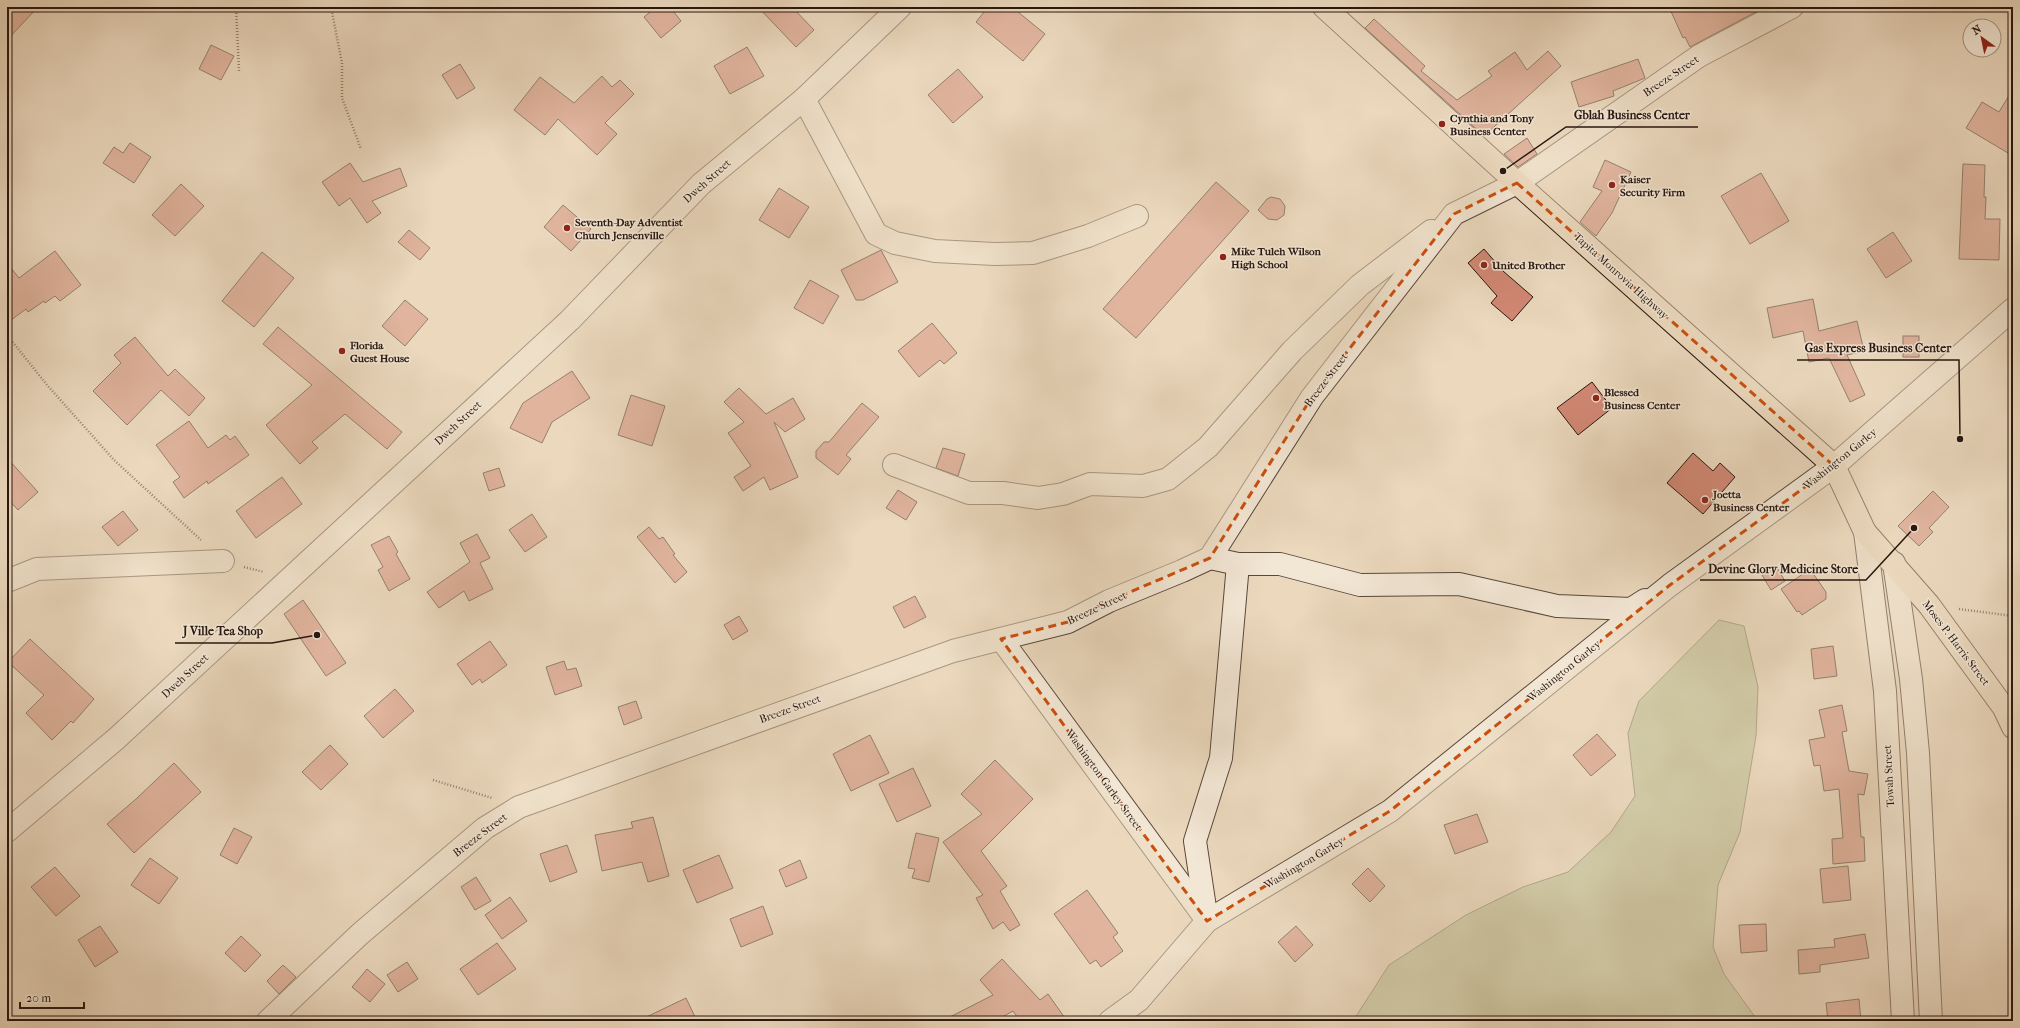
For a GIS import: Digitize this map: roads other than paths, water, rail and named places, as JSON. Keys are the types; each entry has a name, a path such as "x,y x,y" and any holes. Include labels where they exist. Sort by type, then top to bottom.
{"highway":[{"name":"Tapita-Monrovia Highway","path":"1324,7 1517,183 1834,466 1865,532 1894,563"},
{"name":"Moses P. Harris Street","path":"1894,563 1929,605 2004,708 2013,727"}],"street":[{"name":"Dweh Street","path":"7,831 116,739 289,580 570,320 701,184 804,99 900,7"},
{"name":"Breeze Street","path":"268,1021 360,934 485,828 519,807 953,651 1068,622 1109,601 1210,558 1312,397 1454,214 1517,183 1699,56 1792,7"},
{"path":"804,99 876,234 894,243 935,251 960,253 1033,253 1088,236 1137,216"},
{"path":"894,464 969,493 1003,493 1038,498 1063,494 1090,484 1143,486 1168,479 1208,446 1292,351 1360,285 1454,214"},
{"name":"Washington Garley","path":"1110,1021 1139,1000 1207,921 1390,811 1670,585 1834,466 2013,309"},
{"name":"Towah Street","path":"1865,532 1885,691 1903,1021"},
{"path":"1210,558 1238,564 1280,564 1360,585 1459,584 1557,606 1631,609 1670,585"},
{"path":"7,581 37,569 223,561"},
{"path":"1894,563 1911,679 1918,753 1931,1021"},
{"path":"1207,921 1195,841 1221,758 1238,564"},
{"name":"Washington Garley Street","path":"1001,639 1207,921"}],"place":[{"name":"Cynthia and Tony Business Center","path":"1442,124"},
{"name":"Gblah Business Center","path":"1503,171"},
{"name":"Kaiser Security Firm","path":"1612,185"},
{"name":"Seventh-Day Adventist Church Jensenville","path":"567,228"},
{"name":"Mike Tuleh Wilson High School","path":"1223,257"},
{"name":"United Brother","path":"1484,265"},
{"name":"Florida Guest House","path":"342,351"},
{"name":"Blessed Business Center","path":"1596,398"},
{"name":"Gas Express Business Center","path":"1960,439"},
{"name":"Joetta Business Center","path":"1705,500"},
{"name":"Devine Glory Medicine Store","path":"1914,528"},
{"name":"J Ville Tea Shop","path":"317,635"}]}
